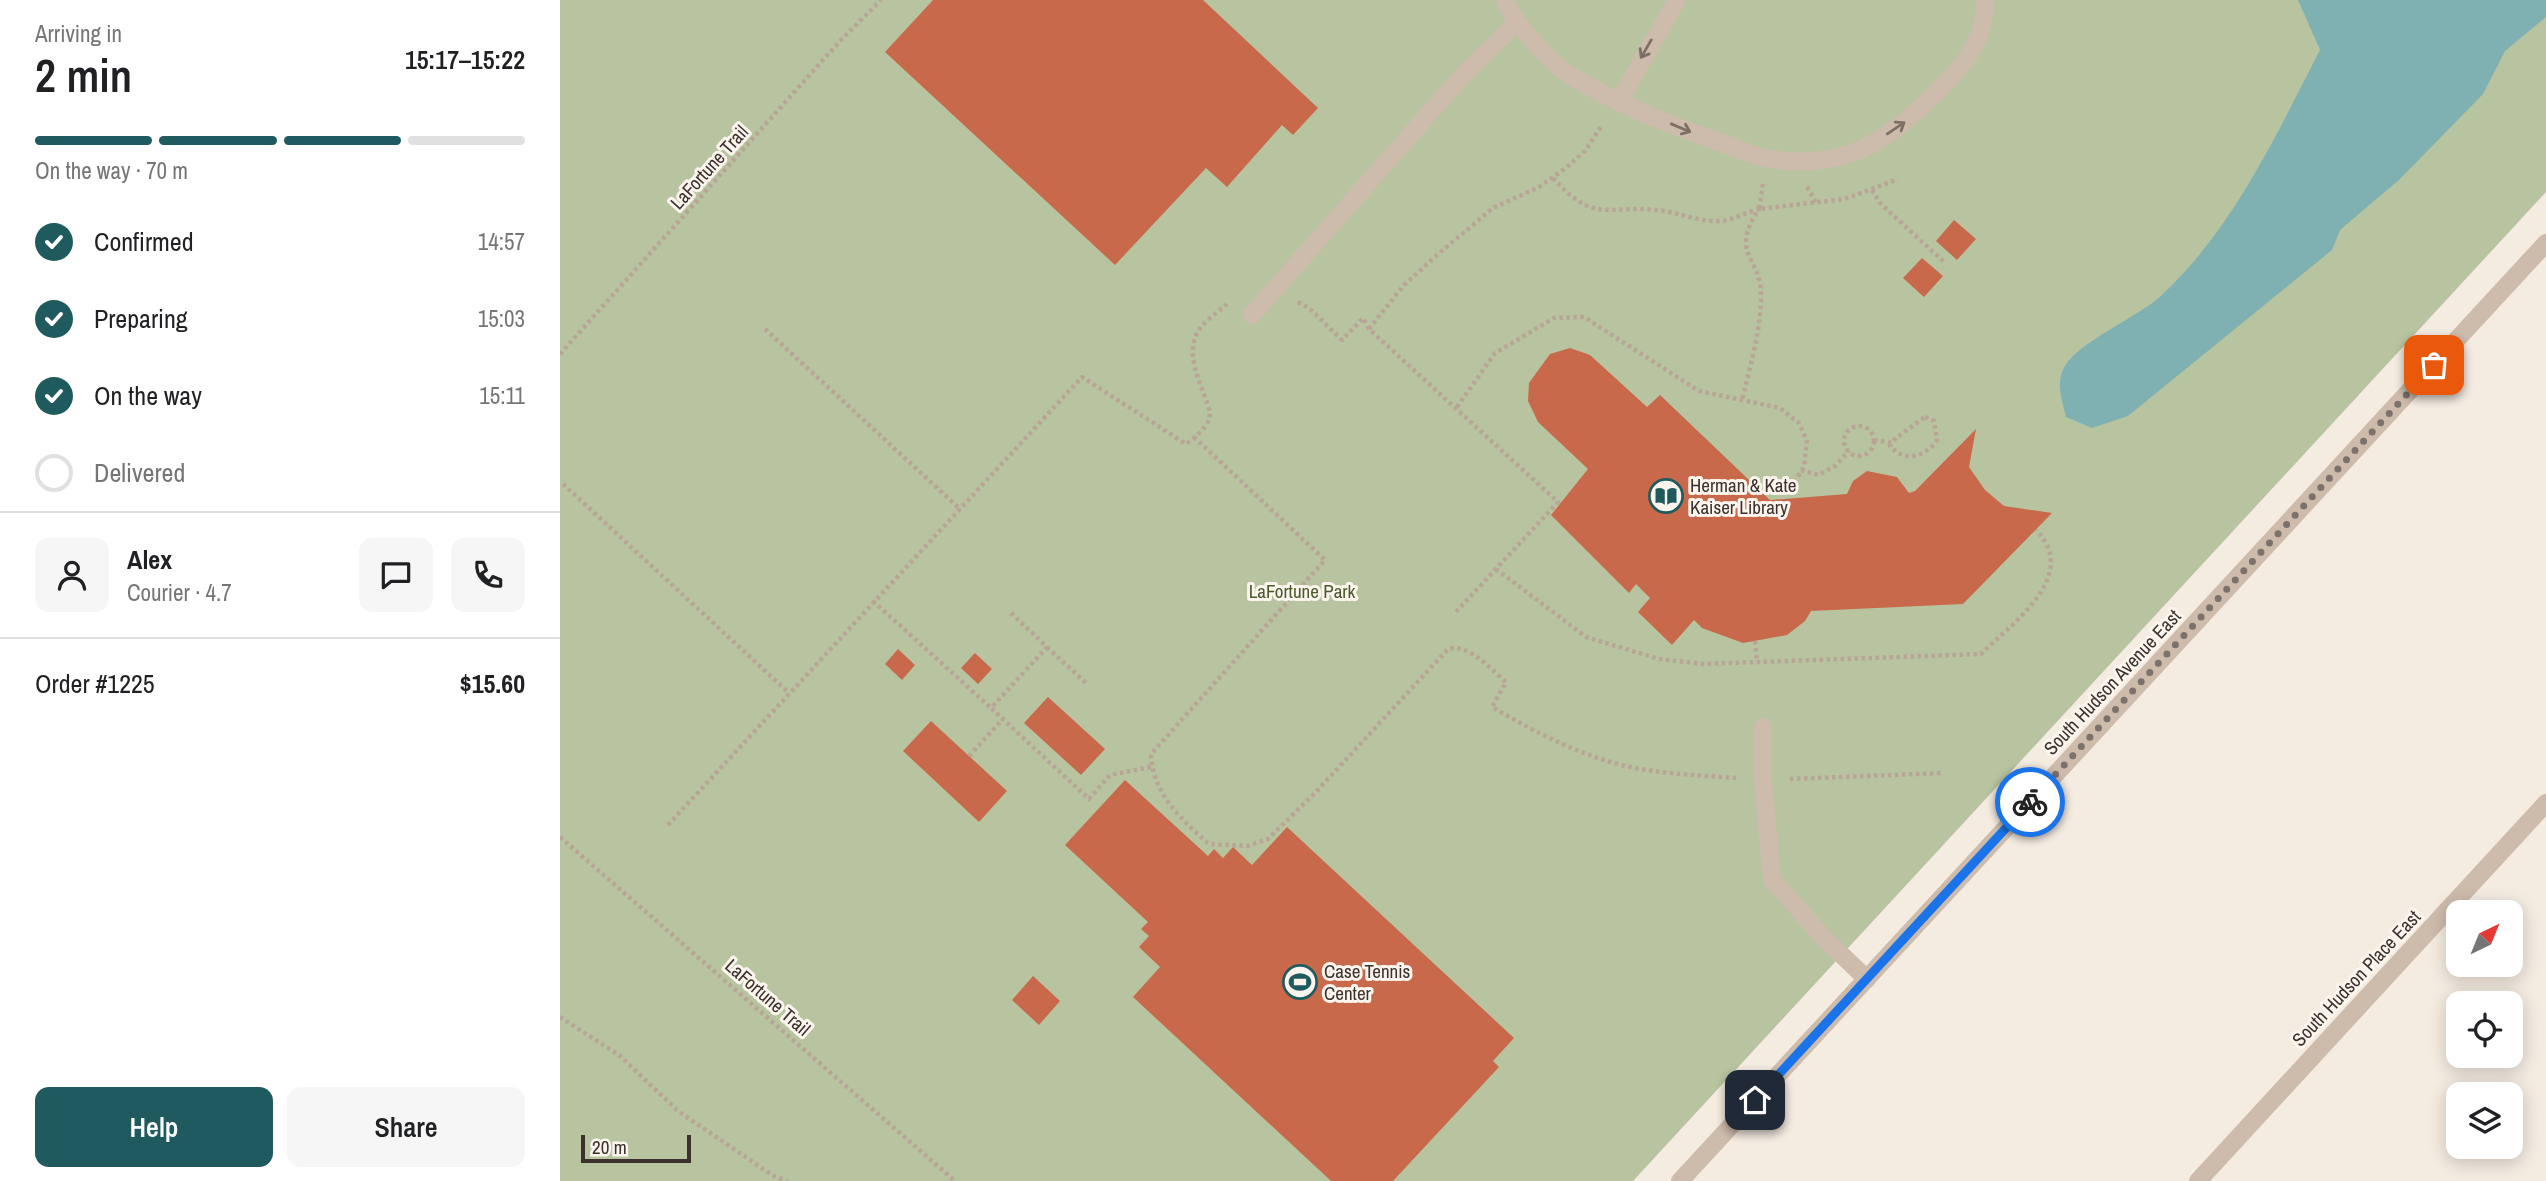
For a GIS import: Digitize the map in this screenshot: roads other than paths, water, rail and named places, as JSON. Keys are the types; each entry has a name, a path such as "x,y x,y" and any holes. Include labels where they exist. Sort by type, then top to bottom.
{"street":[{"path":"1505,0 1517,22 1568,74 1619,101 1701,136 1767,159 1793,161 1850,154 1906,120 1958,72 1978,44 1985,21 1985,0"},
{"path":"1619,101 1642,55 1677,0"},
{"path":"1252,315 1463,75 1517,22"},
{"name":"South Hudson Avenue East","path":"1680,1181 2546,243"},
{"path":"1763,727 1763,780 1772,880 1826,940 1867,979"},
{"name":"South Hudson Place East","path":"2198,1181 2546,803"}],"water":[{"path":"2298,0 2546,0 2546,17 2505,51 2483,94 2400,179 2340,230 2332,250 2128,416 2092,428 2066,417 2060,385 2065,366 2096,338 2153,302 2188,268 2232,210 2270,147 2320,50"}],"place":[{"name":"Herman & Kate Kaiser Library","path":"1666,496"},
{"name":"Case Tennis Center","path":"1300,982"}],"park label":[{"name":"LaFortune Park","path":"1302,591"}]}
